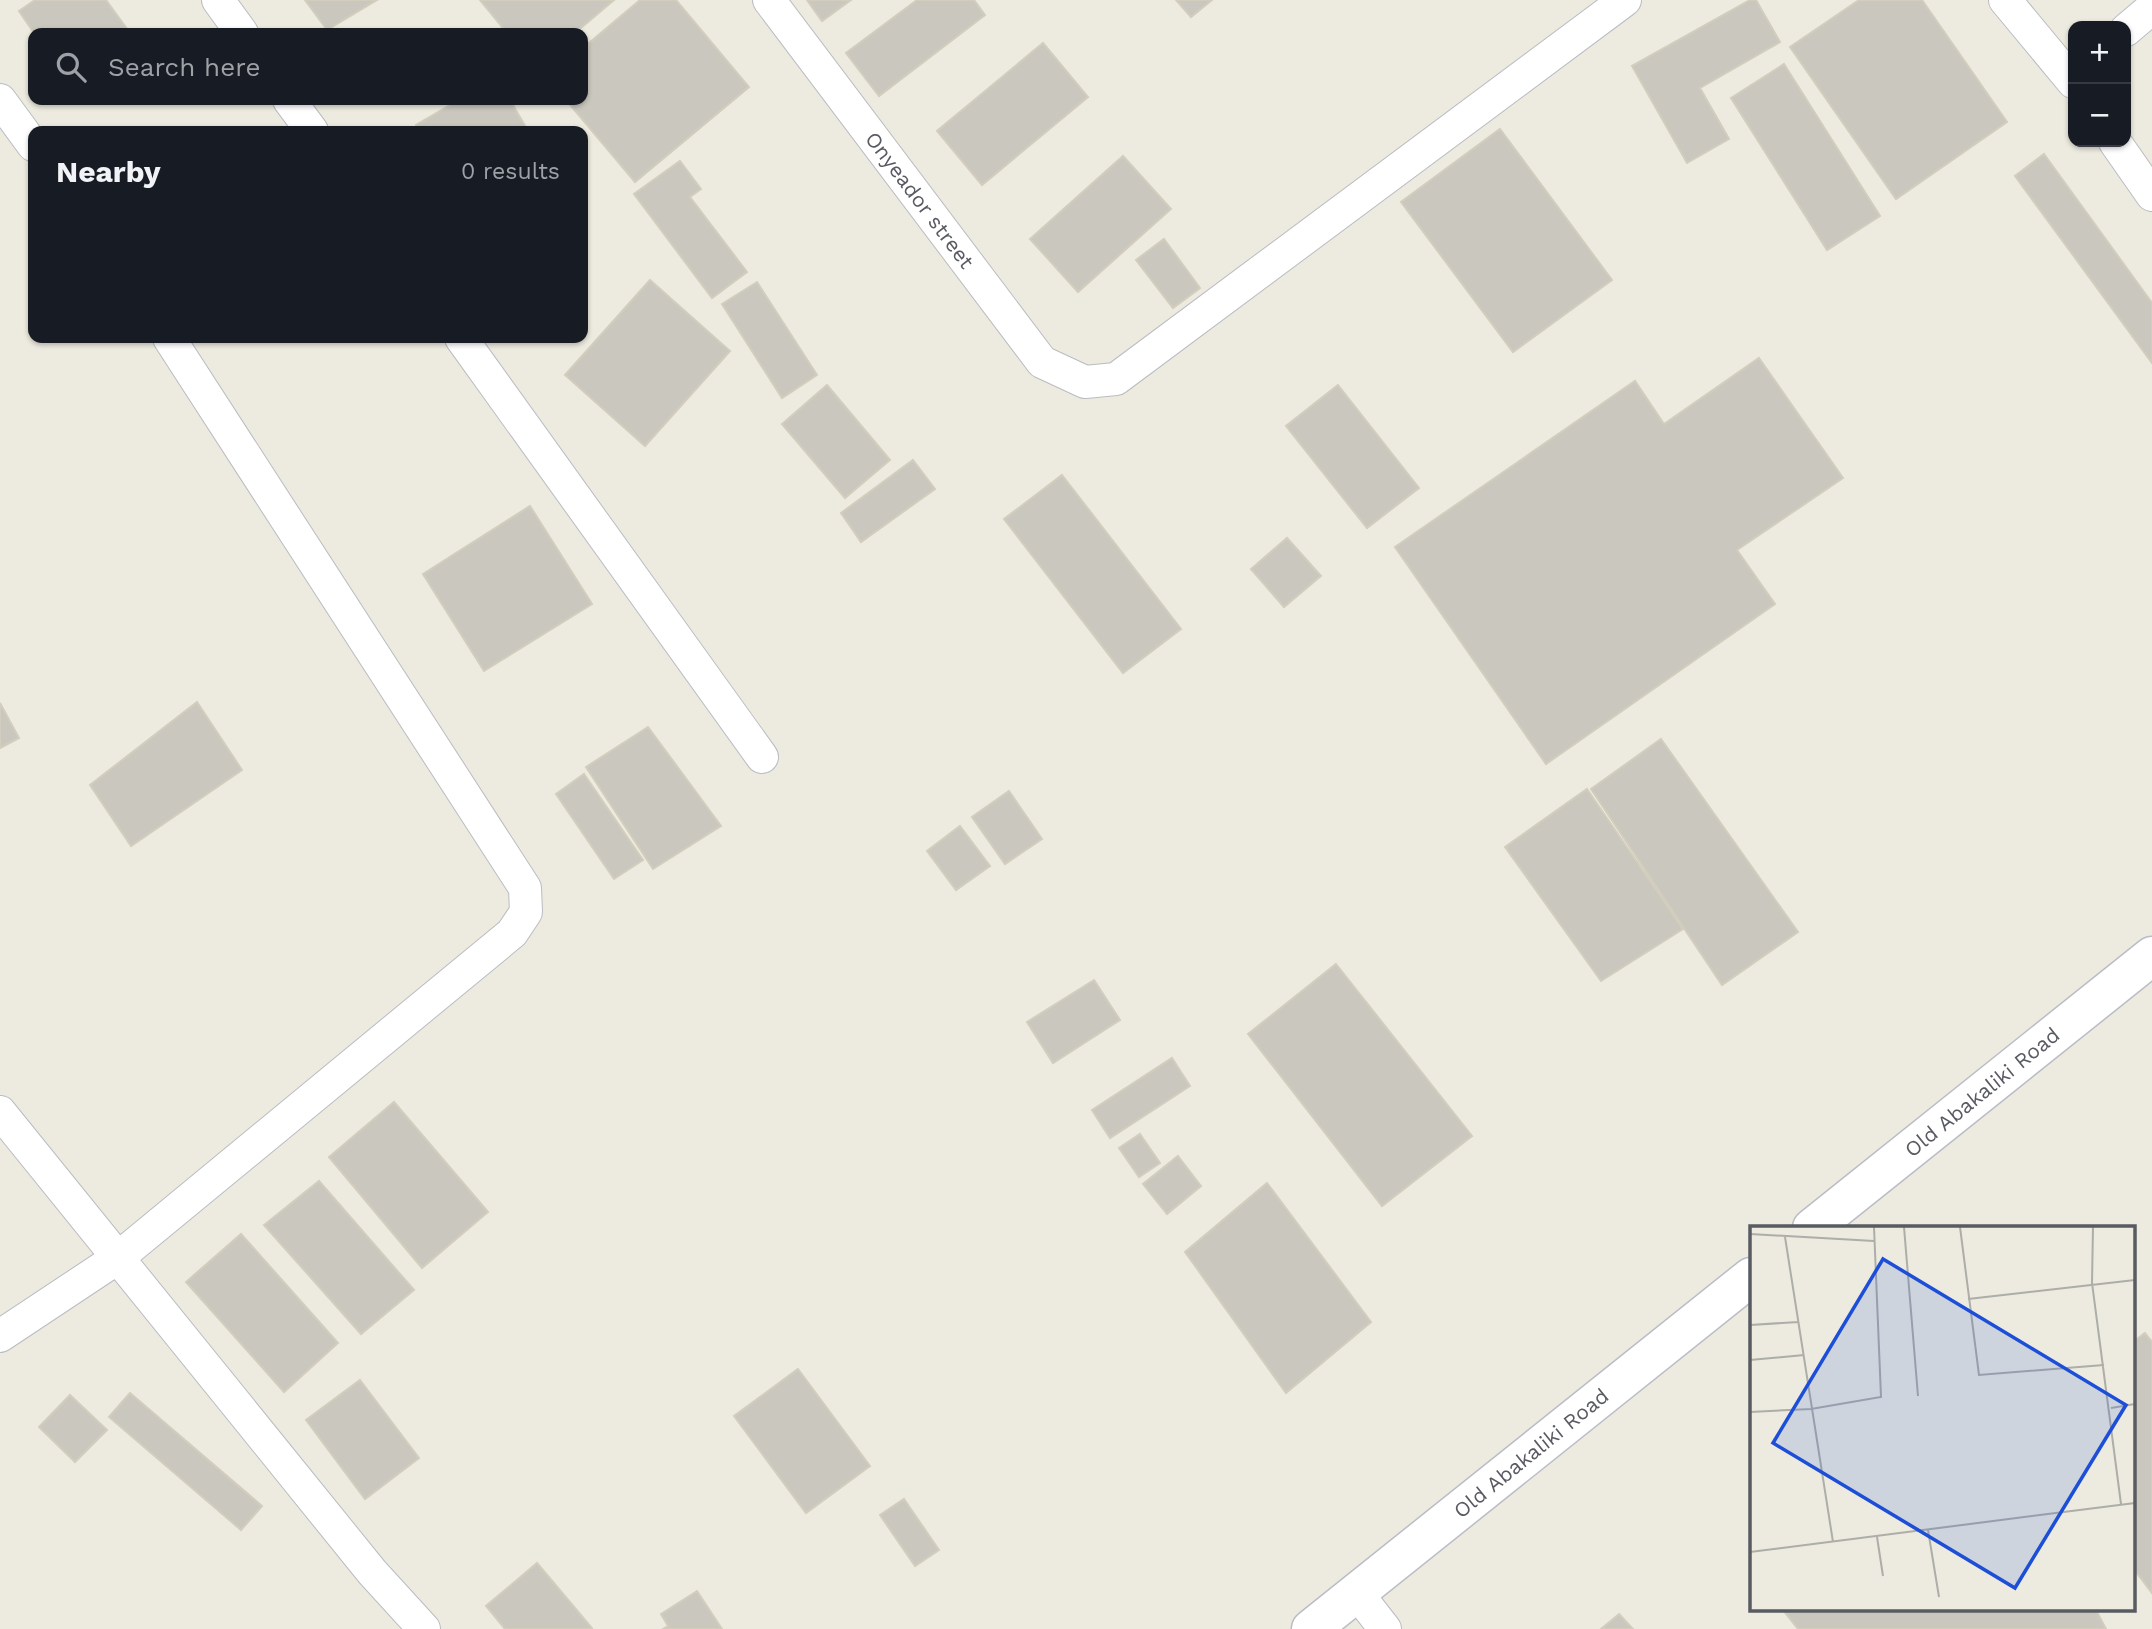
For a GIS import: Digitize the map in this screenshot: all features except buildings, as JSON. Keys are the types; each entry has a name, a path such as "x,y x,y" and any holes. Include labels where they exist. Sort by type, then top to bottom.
{"main road":[{"name":"Old Abakaliki Road","path":"1814,1226 2152,956"},
{"name":"Old Abakaliki Road","path":"1311,1629 1750,1278"}],"street":[{"path":"218,0 238,28"},
{"name":"Onyeador street","path":"769,0 1042,362 1084,382 1116,379 1625,0"},
{"path":"2005,0 2068,72"},
{"path":"2131,26 2152,8"},
{"path":"0,100 28,138"},
{"path":"293,105 308,126"},
{"path":"2118,147 2152,195"},
{"path":"0,1336 119,1256 512,933 526,912 525,888 172,343"},
{"path":"465,343 762,757"},
{"path":"0,1112 372,1572 424,1629"},
{"path":"1357,1593 1385,1629"}]}
